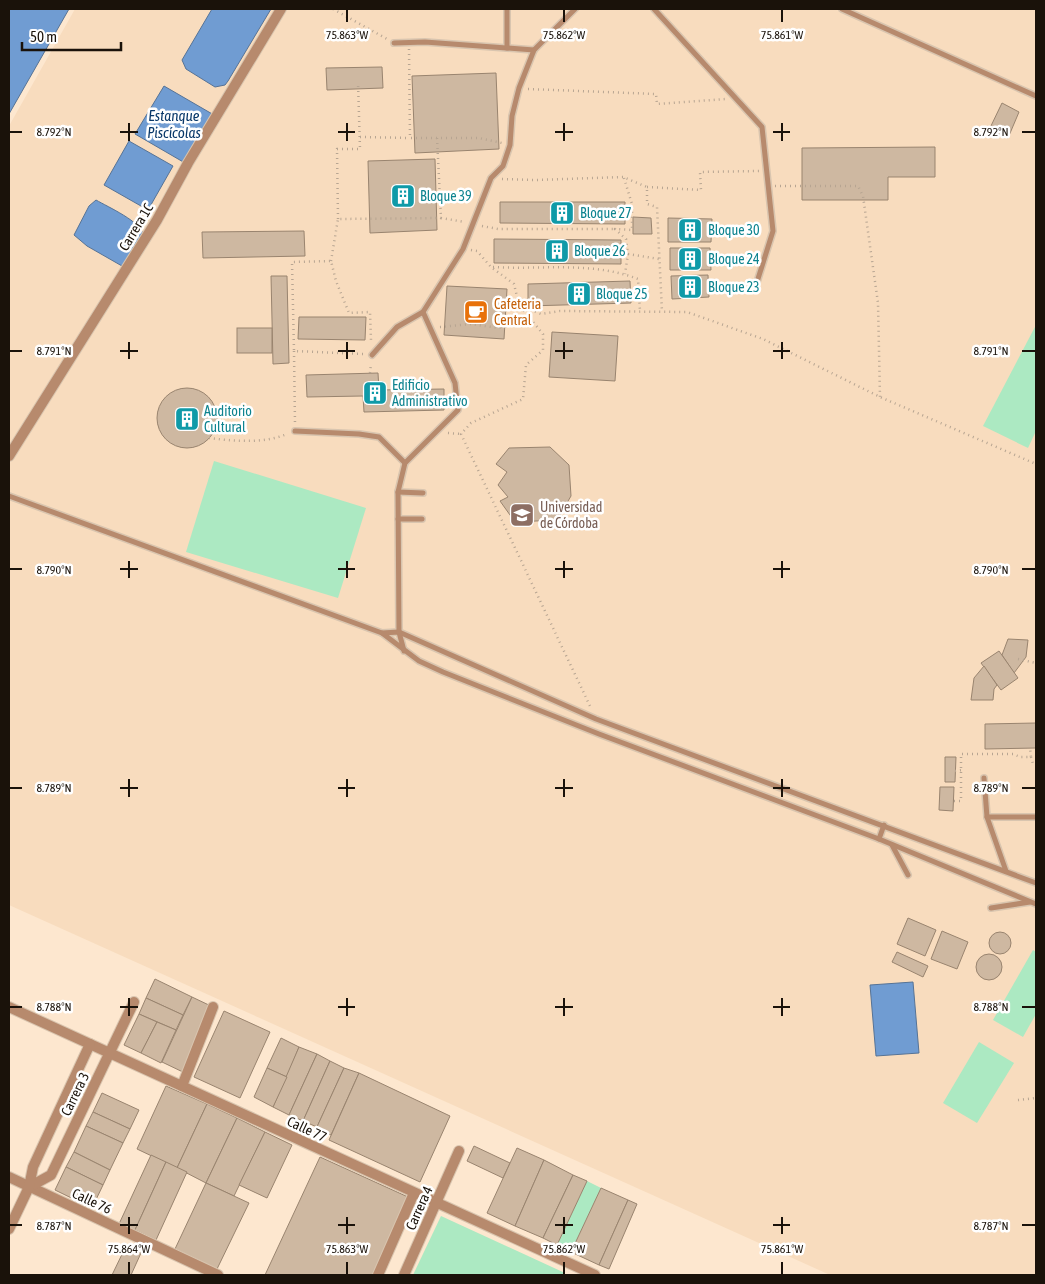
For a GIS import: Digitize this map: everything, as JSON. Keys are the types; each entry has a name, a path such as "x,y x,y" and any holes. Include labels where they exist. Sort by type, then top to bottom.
{"street":[{"name":"Carrera 1C","path":"9,456 157,220 188,163 281,9"},
{"name":"Carrera 3","path":"29,1186 51,1175 134,1002"},
{"name":"Calle 77","path":"9,1007 437,1203 578,1272 594,1275"},
{"path":"182,1086 213,1007"},
{"name":"Carrera 3","path":"9,1229 29,1186 33,1167 90,1044"},
{"name":"Carrera 4","path":"404,1275 459,1151"},
{"name":"Calle 76","path":"9,1177 218,1275"},
{"name":"Carrera 4","path":"378,1275 414,1193"}],"lane":[{"path":"507,9 507,48"},
{"path":"372,355 397,327 423,312 463,250 491,178 503,166 510,145 512,116 534,50 575,9"},
{"path":"654,9 762,126 773,231 757,282"},
{"path":"842,9 1036,96"},
{"path":"394,43 534,50"},
{"path":"405,651 399,632 398,492 406,463 458,410 455,383 423,312"},
{"path":"295,431 359,434 379,437 406,463"},
{"path":"398,492 423,493"},
{"path":"9,496 382,633 405,651 443,672 599,734 892,844 1034,903"},
{"path":"398,519 422,519"},
{"path":"382,633 399,632 596,719 1036,883"},
{"path":"736,784 739,772"},
{"path":"984,778 987,817 1006,871"},
{"path":"987,817 1036,817"},
{"path":"879,839 884,825"},
{"path":"892,844 908,875"},
{"path":"991,908 1034,903"}],"path":[{"path":"333,9 394,43"},
{"path":"409,43 410,138"},
{"path":"358,82 360,149 337,149 338,220 331,261 336,281 349,313 370,312 371,340 383,343"},
{"path":"520,88 656,94 657,104 738,98"},
{"path":"360,137 479,138 510,145"},
{"path":"438,138 441,218"},
{"path":"491,178 535,180 623,177 647,187 701,190 700,172 768,172"},
{"path":"338,220 441,218 498,229 632,230 632,204 623,177"},
{"path":"769,185 858,186 863,196 878,303 880,397"},
{"path":"647,187 646,204 657,207 662,312"},
{"path":"615,229 626,239 628,254 625,274"},
{"path":"463,250 477,251 491,267 514,284 519,305 543,334 543,350 526,365 522,399 470,423 461,434 596,719"},
{"path":"628,254 659,259"},
{"path":"209,438 238,442 280,437 295,431 292,262 331,261"},
{"path":"491,267 523,269 604,268 625,274 638,279 640,312"},
{"path":"519,305 541,314 560,311 687,312 763,339 880,397 1036,464"},
{"path":"431,328 470,324 499,328 532,320"},
{"path":"294,351 372,355"},
{"path":"1018,660 1036,663"},
{"path":"1030,748 1033,764 1036,764"},
{"path":"954,801 961,801 961,754 1013,754 1020,757 1031,757"},
{"path":"956,771 962,770"},
{"path":"1018,1100 1036,1098"}],"shaded area":[{"name":"Universidad de Córdoba","path":"75,9 1036,9 1036,1275 830,1275 9,905 9,126"}],"green space":[{"path":"1036,325 1036,431 1028,448 983,426"},
{"path":"214,461 366,508 338,598 186,552"},
{"path":"1033,950 1036,952 1036,1014 1023,1037 993,1020"},
{"path":"979,1042 1014,1063 977,1123 943,1103"},
{"path":"587,1181 601,1188 571,1252 557,1245"},
{"path":"441,1216 565,1273 564,1275 413,1275"}],"water":[{"path":"9,9 69,9 9,114"},
{"path":"212,9 271,9 228,81 225,85 215,87 186,69 182,60"},
{"name":"Estanque Piscícolas","path":"164,86 214,115 185,163 135,134"},
{"path":"129,141 173,166 148,210 104,185"},
{"path":"96,200 131,220 141,230 143,235 122,266 87,246 74,235 89,206"},
{"path":"913,982 919,1053 876,1056 870,985"}],"building":[{"path":"382,67 383,88 327,90 326,68"},
{"path":"496,73 499,149 415,153 412,76"},
{"path":"1002,103 1019,112 1008,138 989,130"},
{"path":"935,147 935,177 888,177 888,200 802,200 802,148"},
{"name":"Bloque 39","path":"435,159 437,230 370,233 368,161"},
{"name":"Bloque 27","path":"500,202 625,202 625,224 500,223"},
{"path":"633,217 651,218 652,234 633,234"},
{"name":"Bloque 30","path":"668,218 712,219 711,242 668,242"},
{"path":"304,231 305,256 203,258 202,232"},
{"name":"Bloque 26","path":"494,239 621,240 621,264 494,263"},
{"name":"Bloque 24","path":"670,248 710,248 711,270 670,270"},
{"name":"Bloque 23","path":"708,275 709,297 672,299 671,276"},
{"path":"271,276 287,276 289,363 273,364"},
{"name":"Bloque 25","path":"630,281 631,303 528,306 528,284"},
{"name":"Cafeteria Central","path":"447,286 507,289 504,339 444,335"},
{"path":"299,317 366,317 365,340 298,339"},
{"path":"237,328 272,328 272,353 237,353"},
{"path":"552,332 618,336 615,381 549,377"},
{"name":"Edificio Administrativo","path":"378,373 379,390 444,389 444,410 364,412 363,396 307,397 306,375"},
{"name":"Auditorio Cultural","path":"181,388 193,388 204,393 212,401 217,412 215,430 204,443 193,448 181,448 170,443 162,435 157,424 157,412 162,401 170,393"},
{"path":"550,447 569,465 571,496 557,520 515,522 500,501 508,497 498,485 507,472 496,464 509,448"},
{"path":"1008,639 1028,640 1026,657 1014,673 1002,655"},
{"path":"999,651 1018,678 1001,690 981,663"},
{"path":"984,666 997,685 994,689 993,700 971,700 974,678"},
{"path":"1036,723 1036,748 985,749 985,724"},
{"path":"945,757 956,757 955,782 945,782"},
{"path":"940,787 954,787 953,811 939,810"},
{"path":"908,918 936,930 925,956 897,944"},
{"path":"942,931 968,942 957,969 931,959"},
{"path":"1000,932 1010,939 1011,943 1004,953 1000,954 990,947 989,943 996,933"},
{"path":"897,952 928,966 923,977 892,962"},
{"path":"989,954 999,957 1002,967 999,977 989,980 979,977 976,967 979,957"},
{"path":"155,979 192,997 183,1015 146,998"},
{"path":"192,997 213,1007 185,1073 162,1062"},
{"path":"146,998 183,1015 176,1030 139,1014"},
{"path":"224,1011 270,1032 240,1098 194,1077"},
{"path":"139,1014 157,1022 141,1053 124,1045"},
{"path":"157,1022 176,1030 161,1063 141,1053"},
{"path":"281,1038 299,1047 287,1077 267,1068"},
{"path":"299,1047 317,1054 289,1115 273,1107"},
{"path":"317,1054 330,1061 303,1121 289,1115"},
{"path":"330,1061 344,1068 317,1127 303,1121"},
{"path":"267,1068 287,1077 273,1107 254,1097"},
{"path":"344,1068 359,1073 331,1135 316,1129"},
{"path":"359,1073 450,1116 420,1182 329,1140"},
{"path":"166,1086 207,1104 177,1168 137,1149"},
{"path":"102,1093 139,1110 130,1129 93,1112"},
{"path":"207,1104 237,1118 206,1183 177,1168"},
{"path":"93,1112 130,1129 123,1143 86,1126"},
{"path":"237,1118 265,1132 234,1196 206,1183"},
{"path":"86,1126 123,1143 110,1170 74,1152"},
{"path":"265,1132 292,1145 267,1198 239,1185"},
{"path":"474,1146 510,1163 503,1178 467,1161"},
{"path":"517,1148 544,1160 515,1226 487,1213"},
{"path":"74,1152 110,1170 103,1185 66,1167"},
{"path":"151,1155 166,1162 135,1230 119,1224"},
{"path":"320,1157 408,1197 374,1275 265,1275"},
{"path":"544,1160 573,1175 543,1238 515,1226"},
{"path":"166,1162 187,1172 156,1240 135,1230"},
{"path":"66,1167 103,1185 92,1208 55,1190"},
{"path":"573,1175 587,1181 557,1245 543,1238"},
{"path":"206,1183 249,1203 217,1269 175,1249"},
{"path":"601,1188 628,1200 599,1265 571,1252"},
{"path":"628,1200 637,1204 609,1269 599,1265"},
{"path":"126,1246 141,1253 131,1275 112,1275"}],"place":[{"name":"Bloque 39","path":"403,196"},
{"name":"Bloque 27","path":"562,213"},
{"name":"Bloque 30","path":"690,230"},
{"name":"Bloque 26","path":"557,251"},
{"name":"Bloque 24","path":"690,259"},
{"name":"Bloque 23","path":"690,287"},
{"name":"Bloque 25","path":"579,294"},
{"name":"Cafeteria Central","path":"476,312"},
{"name":"Edificio Administrativo","path":"375,393"},
{"name":"Auditorio Cultural","path":"187,419"},
{"name":"Universidad de Córdoba","path":"522,515"}]}
